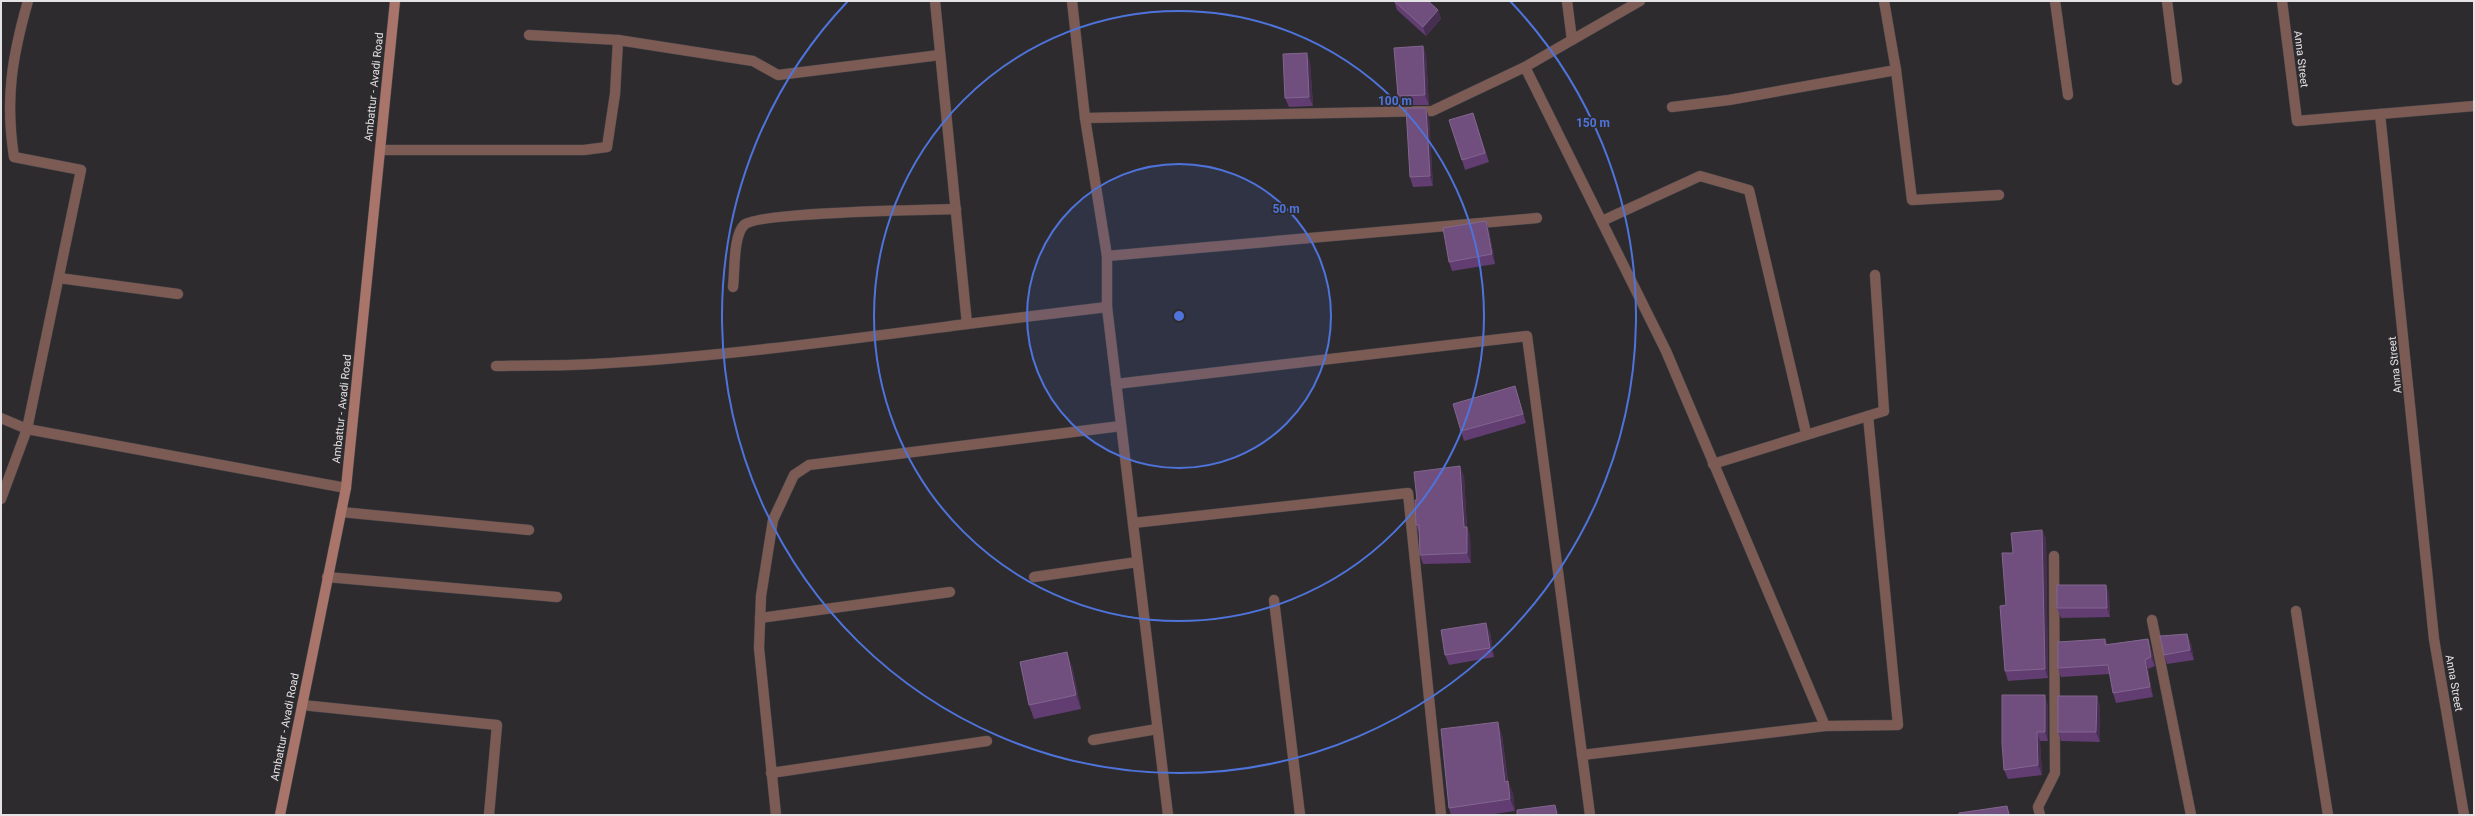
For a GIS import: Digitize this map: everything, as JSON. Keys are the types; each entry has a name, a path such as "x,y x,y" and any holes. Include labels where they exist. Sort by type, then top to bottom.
{"street":[{"path":"1,499 27,429 81,170 14,157 5,91 28,1"},
{"name":"Ambattur - Avadi Road","path":"280,815 346,488 394,1"},
{"path":"935,1 967,324"},
{"path":"1072,1 1085,118 1107,256 1107,307 1168,815"},
{"path":"1567,1 1572,40"},
{"path":"1085,118 1432,111 1525,67 1640,1"},
{"path":"1884,1 1896,70 1912,200 1998,195"},
{"path":"2055,1 2068,95"},
{"path":"2167,1 2177,80"},
{"name":"Anna Street","path":"2282,1 2297,121 2380,114 2434,639 2464,815"},
{"path":"529,35 618,40 754,61 778,75 940,55"},
{"path":"380,150 584,150 606,147 615,94 618,40"},
{"path":"1525,67 1666,351 1824,726"},
{"path":"1672,107 1729,100 1896,70"},
{"path":"2380,114 2474,106"},
{"path":"1602,221 1700,176 1749,190 1806,433"},
{"path":"733,287 737,237 742,226 748,221 780,216 956,209"},
{"path":"1107,256 1537,218"},
{"path":"1713,464 1806,433 1884,411 1875,275"},
{"path":"59,278 178,294"},
{"path":"496,366 593,364 708,354 821,343 1107,307"},
{"path":"1116,384 1527,336 1590,815"},
{"path":"1582,755 1824,726 1898,725 1868,416"},
{"path":"1,418 27,429 346,488"},
{"path":"776,815 758,648 761,596 773,520 794,475 809,465 1121,426"},
{"path":"1133,523 1408,493 1441,815"},
{"path":"341,512 529,530"},
{"path":"2040,815 2038,807 2055,773 2054,556"},
{"path":"1034,577 1137,562"},
{"path":"327,577 557,597"},
{"path":"760,618 950,592"},
{"path":"1274,600 1300,815"},
{"path":"2296,611 2328,815"},
{"path":"2152,620 2191,815"},
{"path":"302,704 497,725 489,815"},
{"path":"1093,740 1158,729"},
{"path":"772,773 987,741"}],"building":[{"path":"1394,1 1428,1 1438,10 1423,27"},
{"path":"1423,46 1425,95 1398,96 1394,48"},
{"path":"1307,53 1309,97 1285,98 1283,54"},
{"path":"1406,108 1426,108 1430,176 1410,177"},
{"path":"1473,113 1485,153 1462,160 1449,120"},
{"path":"1486,221 1492,254 1449,262 1443,228"},
{"path":"1515,386 1523,414 1461,431 1453,404"},
{"path":"1460,466 1464,527 1467,527 1467,553 1420,555 1419,525 1416,525 1415,500 1417,500 1414,472"},
{"path":"2042,530 2045,669 2005,671 2000,606 2006,605 2002,553 2013,553 2011,533"},
{"path":"2057,585 2106,585 2107,608 2057,608"},
{"path":"1486,623 1490,648 1445,655 1441,630"},
{"path":"2187,634 2190,650 2164,655 2160,636"},
{"path":"2105,639 2105,645 2148,639 2151,657 2145,660 2150,687 2113,693 2108,665 2058,668 2058,642"},
{"path":"1067,652 1076,695 1029,705 1020,662"},
{"path":"2002,695 2045,695 2045,732 2037,732 2038,765 2004,770 2002,743"},
{"path":"2058,696 2097,696 2096,732 2058,732"},
{"path":"1498,722 1505,782 1508,781 1510,799 1449,808 1441,729"},
{"path":"1555,805 1557,815 1517,815 1517,810"},
{"path":"2007,806 2009,815 1959,815 1959,813"}]}
